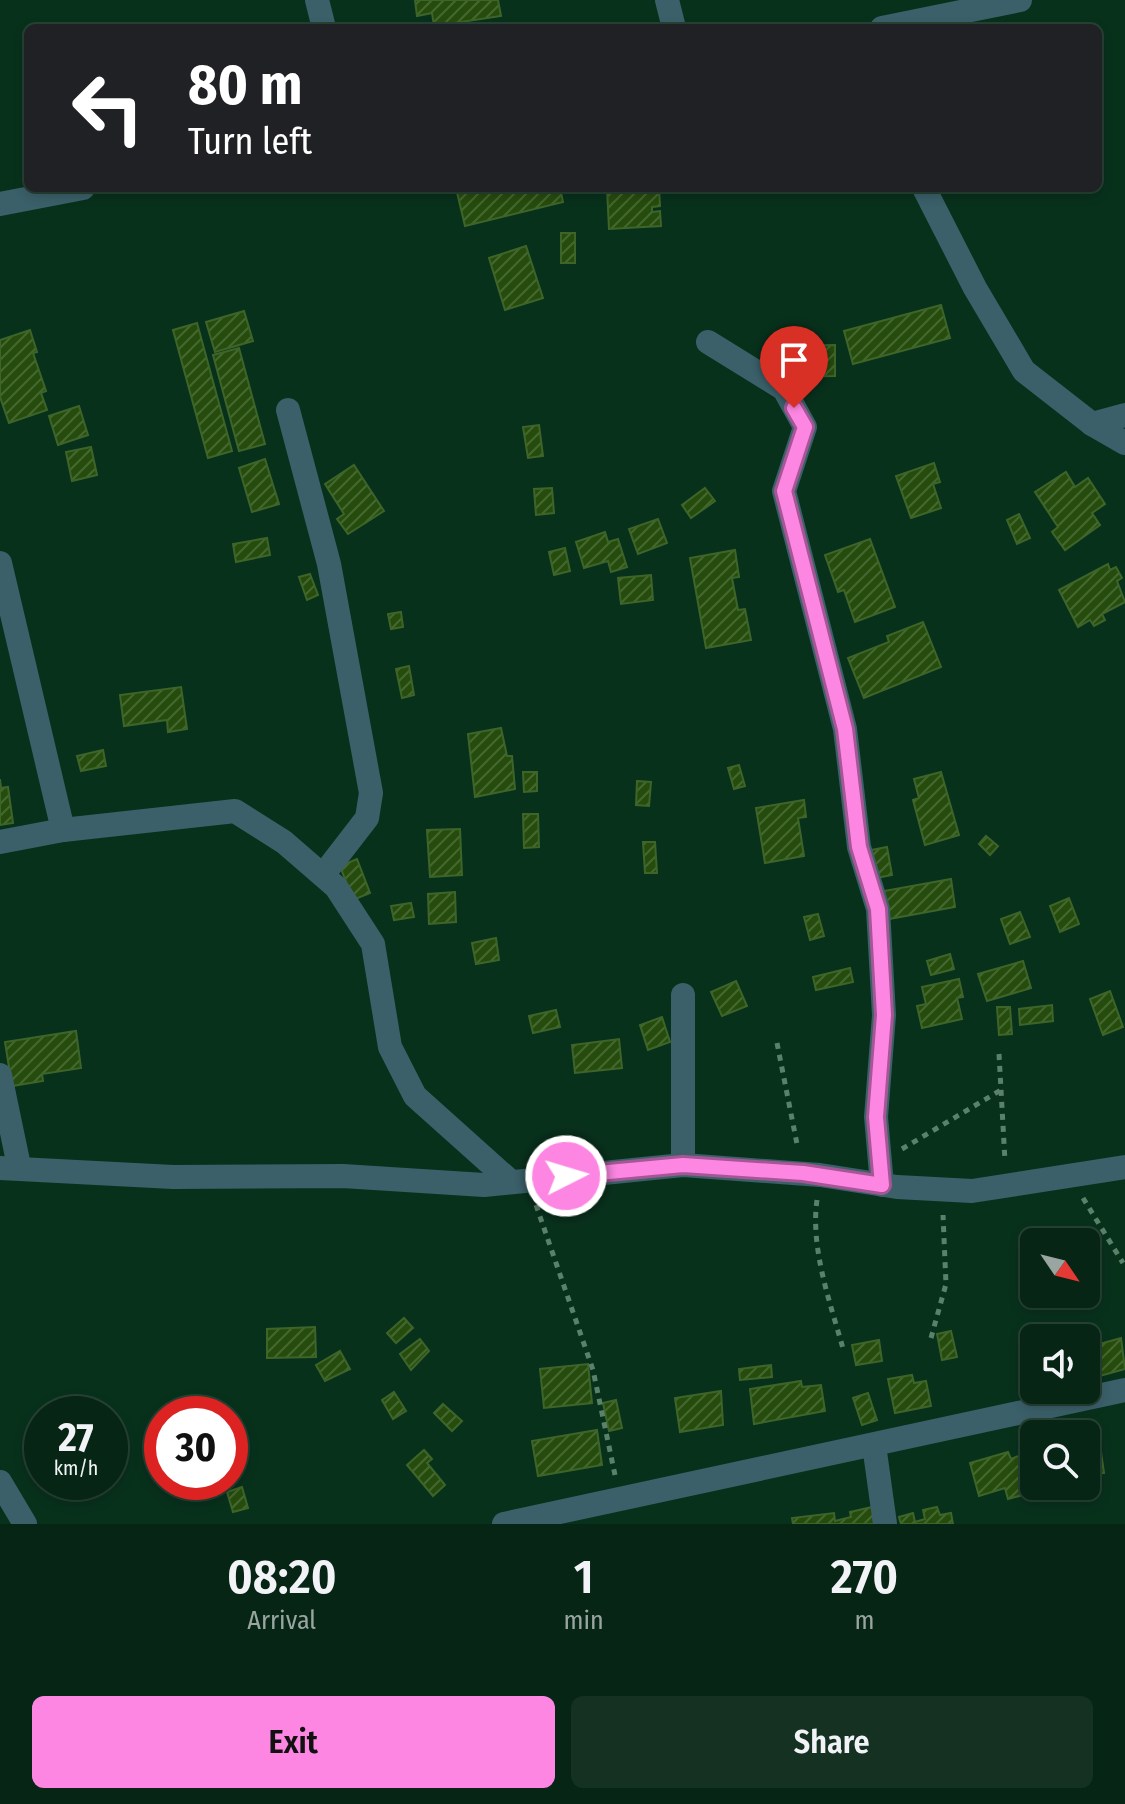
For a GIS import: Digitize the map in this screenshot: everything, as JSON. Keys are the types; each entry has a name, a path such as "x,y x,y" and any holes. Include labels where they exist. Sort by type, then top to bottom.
{"street":[{"path":"317,0 323,24"},
{"path":"667,0 673,24"},
{"path":"902,24 1020,0"},
{"path":"0,204 62,192"},
{"path":"926,192 975,288 1024,371 1092,424 1125,443"},
{"path":"708,342 784,389 805,427 784,491 845,729 859,847 878,909 884,1015 876,1117 881,1175"},
{"path":"288,410 329,564 371,793 367,818 323,875"},
{"path":"1092,424 1125,415"},
{"path":"0,563 63,830"},
{"path":"0,842 63,830 235,811 284,842 336,887 373,944 379,998 390,1047 415,1096 519,1181"},
{"path":"683,995 683,1165"},
{"path":"0,1075 10,1167 46,1171 173,1177 343,1176 484,1185 683,1165 812,1174 881,1175 942,1190 972,1191 1125,1167"},
{"path":"504,1524 1125,1390"},
{"path":"874,1445 885,1524"},
{"path":"0,1482 25,1524"}],"path":[{"path":"777,1043 812,1174 826,1288 844,1352"},
{"path":"999,1054 1007,1186"},
{"path":"881,1175 1001,1090"},
{"path":"1070,1177 1123,1263"},
{"path":"519,1181 593,1370 620,1500"},
{"path":"931,1338 946,1284 942,1190"}],"building":[{"path":"415,0 498,0 501,16 434,24 432,13 417,16"},
{"path":"457,192 561,192 563,202 465,226"},
{"path":"607,192 659,192 660,206 652,207 652,212 660,211 661,226 609,229"},
{"path":"561,233 575,233 575,263 561,263"},
{"path":"526,246 543,298 505,310 489,258"},
{"path":"941,305 950,338 853,364 844,331"},
{"path":"244,311 253,341 215,352 206,322"},
{"path":"197,323 232,451 208,458 173,330"},
{"path":"30,330 37,352 33,353 46,391 41,393 47,410 9,423 0,397 0,340"},
{"path":"835,345 835,376 779,377 778,346"},
{"path":"239,348 265,444 239,451 213,355"},
{"path":"79,406 88,435 58,445 49,416"},
{"path":"539,425 543,456 528,458 523,427"},
{"path":"91,447 97,475 72,481 66,452"},
{"path":"265,459 279,504 252,512 239,468"},
{"path":"934,463 940,482 933,484 941,508 911,518 896,476"},
{"path":"354,465 384,511 348,534 337,519 344,514 325,484"},
{"path":"1066,472 1075,487 1088,478 1105,504 1092,513 1100,525 1065,550 1052,532 1058,527 1035,492"},
{"path":"552,488 554,513 536,515 534,489"},
{"path":"705,488 715,501 691,518 682,505"},
{"path":"1019,514 1030,538 1017,544 1007,520"},
{"path":"658,519 667,543 638,554 629,529"},
{"path":"605,532 608,542 618,539 627,567 611,572 608,561 584,568 576,542"},
{"path":"267,538 270,555 236,562 233,544"},
{"path":"870,539 895,607 855,622 844,590 838,592 825,555"},
{"path":"565,548 570,571 554,575 549,552"},
{"path":"735,550 739,577 732,578 738,610 745,609 751,640 706,648 690,558"},
{"path":"1108,564 1110,570 1116,567 1122,578 1117,581 1125,602 1102,614 1105,620 1094,626 1090,620 1078,627 1059,590"},
{"path":"310,574 318,595 307,600 299,577"},
{"path":"651,575 653,600 621,604 618,578"},
{"path":"401,612 403,627 391,629 388,614"},
{"path":"923,622 941,667 864,698 848,658 889,642 887,636"},
{"path":"409,666 414,695 402,698 396,669"},
{"path":"181,687 187,729 168,732 167,720 124,726 120,695"},
{"path":"501,728 507,756 512,756 515,789 475,797 468,734"},
{"path":"103,750 106,766 81,771 77,756"},
{"path":"739,765 745,786 734,789 728,768"},
{"path":"523,772 537,772 537,791 524,792"},
{"path":"941,772 959,835 925,845 913,800 919,798 914,779"},
{"path":"0,779 1,788 8,787 13,823 0,825"},
{"path":"637,781 651,782 649,806 636,805"},
{"path":"804,800 806,817 798,818 804,856 765,863 756,808"},
{"path":"523,814 538,814 539,847 524,848"},
{"path":"460,829 462,875 430,877 427,830"},
{"path":"986,836 998,846 990,855 979,844"},
{"path":"643,842 655,842 657,873 645,873"},
{"path":"887,847 892,875 871,879 866,851"},
{"path":"357,859 370,893 353,900 340,866"},
{"path":"951,879 955,907 889,919 884,891"},
{"path":"455,892 456,922 429,924 428,894"},
{"path":"1069,898 1079,924 1060,932 1050,906"},
{"path":"411,903 414,917 394,920 391,906"},
{"path":"1020,912 1030,937 1010,944 1001,919"},
{"path":"818,914 824,936 810,940 804,917"},
{"path":"496,938 499,960 476,964 472,943"},
{"path":"950,954 954,969 931,975 927,961"},
{"path":"1023,961 1031,988 987,1001 978,974"},
{"path":"850,968 853,982 816,990 813,977"},
{"path":"959,979 963,997 957,998 962,1019 922,1028 917,1006 926,1004 922,987"},
{"path":"736,981 747,1006 722,1016 711,992"},
{"path":"1110,991 1123,1027 1103,1035 1090,999"},
{"path":"1052,1005 1053,1021 1020,1025 1019,1009"},
{"path":"997,1007 1010,1007 1012,1034 999,1035"},
{"path":"556,1010 560,1027 533,1033 529,1016"},
{"path":"662,1017 670,1042 648,1050 640,1025"},
{"path":"76,1031 81,1068 42,1074 43,1081 12,1086 5,1042"},
{"path":"619,1039 622,1068 575,1073 572,1045"},
{"path":"404,1318 413,1328 396,1343 387,1333"},
{"path":"315,1327 316,1357 267,1358 267,1329"},
{"path":"951,1331 957,1357 942,1360 937,1334"},
{"path":"1121,1338 1125,1369 1100,1376 1100,1344"},
{"path":"420,1339 429,1351 411,1370 400,1354"},
{"path":"879,1340 882,1361 856,1365 852,1345"},
{"path":"340,1351 350,1369 325,1381 316,1365"},
{"path":"588,1364 592,1403 544,1408 540,1369"},
{"path":"771,1365 772,1377 740,1380 739,1369"},
{"path":"912,1375 914,1383 926,1381 931,1406 895,1413 888,1379"},
{"path":"801,1381 802,1387 821,1385 825,1411 754,1424 750,1389"},
{"path":"721,1391 723,1425 680,1432 675,1398"},
{"path":"394,1392 406,1411 393,1419 382,1400"},
{"path":"868,1393 877,1420 862,1425 853,1398"},
{"path":"616,1400 622,1428 609,1431 603,1403"},
{"path":"443,1404 462,1421 452,1431 434,1413"},
{"path":"597,1430 602,1465 538,1476 532,1441"},
{"path":"1100,1445 1104,1473 1100,1474"},
{"path":"424,1450 432,1459 427,1463 445,1485 433,1496 407,1465"},
{"path":"1008,1452 1011,1459 1020,1455 1020,1496 1008,1499 1005,1488 979,1496 970,1463"},
{"path":"229,1500 246,1500 248,1508 233,1512"},
{"path":"872,1507 876,1524 793,1524 792,1518 834,1513 835,1521 851,1517 850,1512"},
{"path":"937,1507 940,1515 951,1513 953,1524 901,1524 899,1517 913,1513 915,1522 925,1519 923,1510"}],"route":[{"path":"566,1176 683,1165 803,1173 882,1185 876,1117 884,1015 878,909 859,847 845,729 784,491 805,427 794,408"}]}
